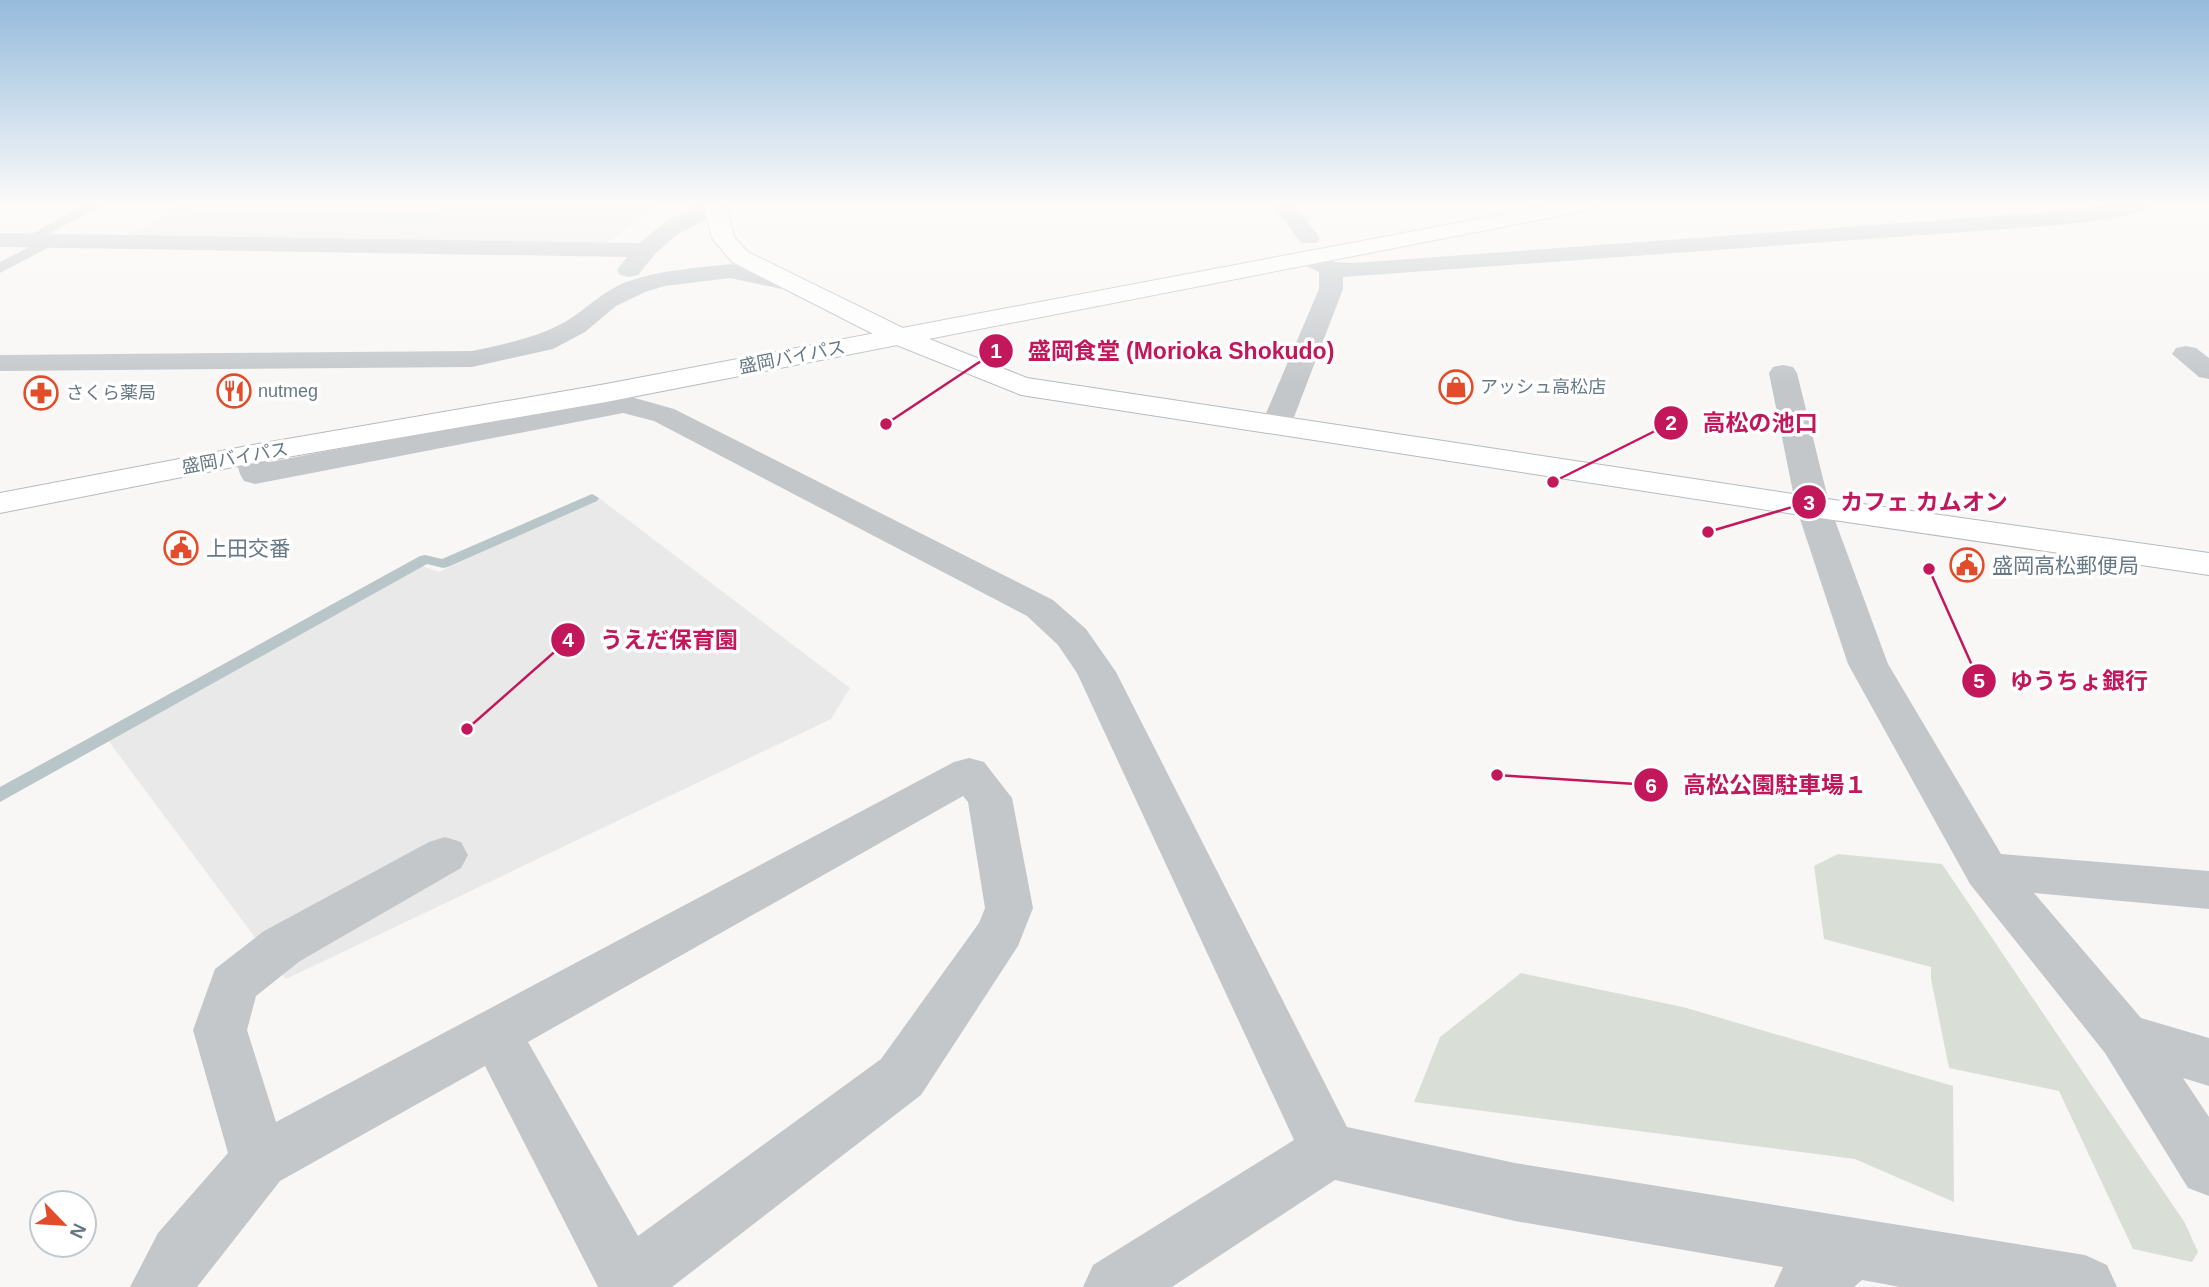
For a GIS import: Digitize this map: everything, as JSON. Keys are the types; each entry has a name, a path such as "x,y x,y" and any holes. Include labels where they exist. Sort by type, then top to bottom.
{"main road":[{"path":"754,265 898,336 1021,386 1813,507 2209,564"},
{"name":"盛岡バイパス","path":"0,481 322,418 564,380 869,320 1254,265"},
{"name":"盛岡バイパス","path":"0,503 253,454 592,396 1270,265"}],"street":[{"path":"607,301 632,265"},
{"path":"1276,425 1331,289 1321,265"},
{"path":"1367,265 1383,268 1423,265"},
{"path":"0,363 472,359 543,343 576,326 607,301 636,287 697,274 730,271 786,283"},
{"path":"2186,354 2209,371"},
{"path":"1783,373 1813,507 1868,664 1987,871 2124,1036 2209,1168"},
{"path":"253,454 255,474 624,404 664,415 1040,608 1072,637 1096,672 1329,1151"},
{"path":"162,1287 180,1255 259,1161 969,773 990,798 1009,908 1000,932 901,1077 629,1281 495,1034"},
{"path":"259,1161 220,1030 233,984 282,946 445,855"},
{"path":"1987,871 2209,890"},
{"path":"2124,1036 2209,1062"},
{"path":"1115,1287 1329,1151 1515,1192 2085,1287"},
{"path":"1806,1287 1851,1249"}],"shaded area":[{"path":"599,498 850,688 831,719 286,979 107,739 419,565 439,572"},
{"path":"1838,854 1942,864 2185,1223 2198,1252 2192,1262 2133,1249 2059,1091 1949,1068 1931,979 1931,967 1824,939 1814,866"},
{"path":"1521,973 1683,1007 1953,1086 1954,1202 1855,1159 1414,1102 1440,1037"}],"waterway":[{"path":"0,795 425,559 443,564 592,498"}],"place":[{"name":"アッシュ高松店","path":"1456,387"},
{"name":"nutmeg","path":"234,391"},
{"name":"さくら薬局","path":"41,393"},
{"name":"盛岡食堂 (Morioka Shokudo)","path":"886,424"},
{"name":"高松の池口","path":"1553,482"},
{"name":"カフェ カムオン","path":"1708,532"},
{"name":"上田交番","path":"181,548"},
{"name":"盛岡高松郵便局","path":"1967,565"},
{"name":"ゆうちょ銀行","path":"1929,569"},
{"name":"うえだ保育園","path":"467,729"},
{"name":"高松公園駐車場１","path":"1497,775"}]}
